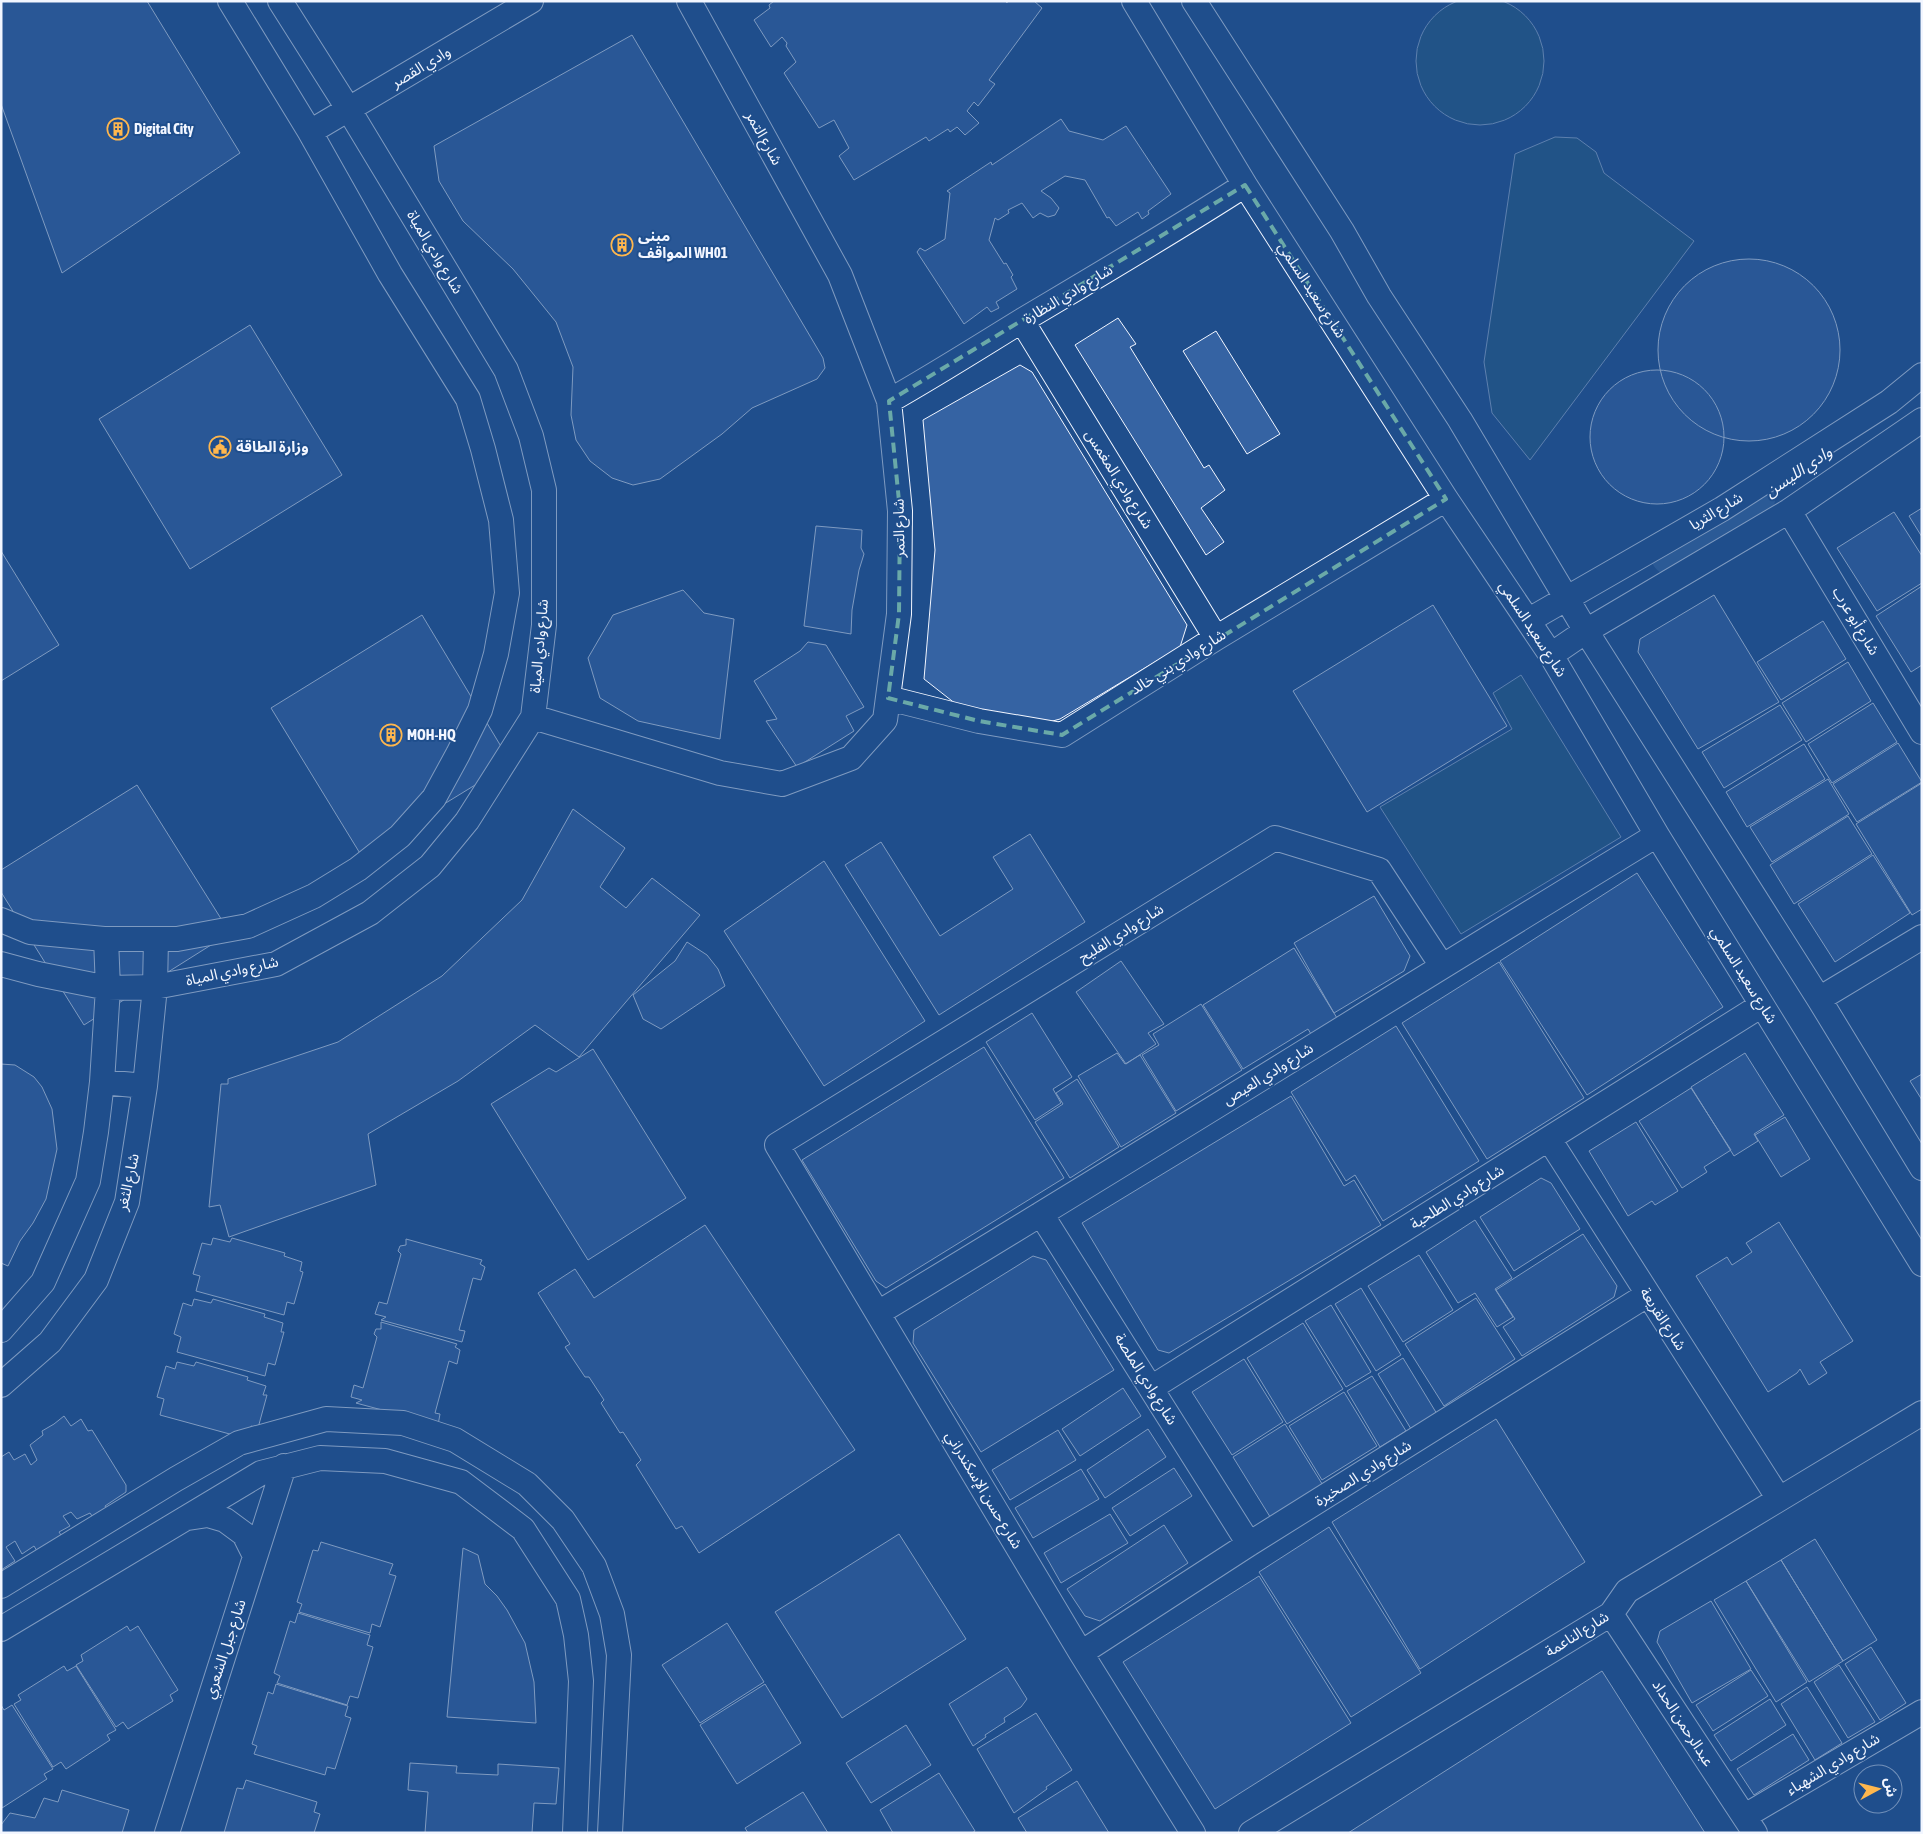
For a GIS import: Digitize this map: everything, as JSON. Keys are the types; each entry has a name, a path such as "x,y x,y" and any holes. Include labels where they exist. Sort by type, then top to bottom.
{"street":[{"path":"1,920 30,932 106,939 177,939 248,926 314,896 358,869 400,836 434,798 480,710 496,654 508,594 501,520 484,449 468,399 390,274 310,132 230,1"},
{"name":"شارع وادي المياة","path":"1,964 38,974 108,988 155,987 276,964 370,913 430,866 467,821 533,716 544,625 544,490 531,436 506,370 349,110 280,1"},
{"name":"وادي القصر","path":"310,132 531,1"},
{"name":"شارع التمر","path":"533,716 720,773 782,784 851,758 885,720 899,614 900,512 889,401 840,275 688,1"},
{"name":"شارع سعيد السلمي","path":"1134,1 1245,185 1446,499 1551,655 1657,835 1922,1264"},
{"path":"1194,1 1342,231 1379,296 1460,420 1586,631 1819,999 1922,1168"},
{"name":"شارع وادي النظارة","path":"889,401 954,364 1178,228 1245,185"},
{"name":"شارع وادي المغمس","path":"1022,321 1216,638"},
{"name":"شارع الثريا","path":"1529,620 1722,509 1889,402 1922,375"},
{"path":"1551,655 1586,631 1789,511 1922,420"},
{"name":"شارع وادي بني خالد","path":"888,698 978,721 1062,735 1216,638 1446,499"},
{"name":"شارع أبو عرب","path":"1789,511 1913,694 1922,732"},
{"name":"شارع وادي العيص","path":"878,1313 1657,835"},
{"name":"شارع وادي الفليح","path":"777,1145 1275,838 1379,870 1442,966"},
{"path":"1819,999 1922,937"},
{"path":"1,1330 43,1282 88,1181 102,1082 108,988 106,939"},
{"name":"شارع الثغر","path":"1,1385 50,1342 96,1280 128,1202 145,1086 155,987 156,939"},
{"name":"شارع وادي الطلحية","path":"1151,1388 1762,1005"},
{"path":"102,1082 145,1086"},
{"name":"شارع القريعة","path":"1549,1139 1647,1295 1779,1498"},
{"name":"شارع حسن الإسكندراني","path":"777,1145 1081,1653 1193,1833"},
{"name":"شارع وادي الملصة","path":"1041,1214 1249,1544"},
{"name":"شارع وادي الصخيرة","path":"1081,1653 1249,1544 1647,1295"},
{"name":"شارع الناعمة","path":"1251,1833 1611,1614 1627,1591 1922,1413"},
{"path":"1,1586 176,1479 239,1443 326,1419 403,1423 455,1440 527,1484 563,1520 594,1566 612,1614 619,1655 610,1833"},
{"path":"444,1477 455,1440"},
{"path":"1,1629 261,1473 320,1458 385,1461 461,1482 523,1529 568,1599 576,1635 581,1681 575,1833"},
{"name":"شارع جبل الشعري","path":"167,1833 284,1466"},
{"path":"186,1518 208,1515 225,1520 244,1534 255,1556"},
{"name":"عبدالرحمن الحداد","path":"1611,1614 1750,1824"},
{"name":"شارع وادي الشهباء","path":"1750,1824 1919,1720"}],"highlighted area":[{"path":"1245,185 1446,499 1062,735 979,721 888,698 899,614 900,511 889,401"}],"shaded area":[{"path":"1480,-3 1504,2 1525,16 1539,37 1544,61 1539,85 1525,106 1504,120 1480,125 1456,120 1435,106 1421,85 1416,61 1421,37 1435,16 1456,2"},
{"path":"1555,137 1577,138 1596,152 1604,173 1694,241 1530,460 1492,413 1484,362 1515,154"},
{"path":"1521,675 1621,837 1461,934 1380,807 1512,729 1493,693"}],"building":[{"name":"Digital City","path":"1,1 147,1 240,153 62,273 1,104"},
{"path":"774,1 1005,1 1007,3 1008,1 1034,1 1042,8 989,80 995,84 978,106 974,102 967,111 979,123 965,135 957,127 950,132 948,129 929,141 926,137 854,180 839,156 849,148 834,120 819,128 784,73 796,62 786,46 787,43 782,37 771,47 754,20 770,8 769,5"},
{"name":"مبنى المواقف WH01","path":"632,35 823,358 825,368 817,379 752,408 722,434 660,479 633,485 612,478 590,461 576,440 571,415 573,367 556,322 513,269 463,221 439,181 434,146"},
{"path":"1061,119 1069,131 1103,140 1126,126 1171,194 1148,211 1149,214 1142,219 1138,212 1116,226 1109,217 1107,218 1085,180 1065,176 1041,191 1051,198 1059,208 1055,215 1048,217 1040,213 1033,218 1022,203 1008,210 1009,213 998,220 995,218 989,240 1013,275 1011,277 1017,289 996,302 999,308 991,312 987,307 964,324 917,252 920,248 925,251 945,239 950,193 947,191 991,162 992,165"},
{"path":"1749,259 1767,261 1784,266 1799,274 1819,292 1833,315 1838,332 1840,350 1838,368 1833,385 1825,400 1807,420 1784,434 1767,439 1749,441 1731,439 1714,434 1699,426 1679,408 1665,385 1660,368 1658,350 1660,332 1665,315 1673,300 1691,280 1714,266 1731,261"},
{"path":"1118,318 1136,344 1130,347 1204,468 1209,465 1225,490 1201,508 1224,542 1206,555 1075,345"},
{"name":"وزارة الطاقة","path":"250,325 342,475 190,569 99,419"},
{"path":"1216,331 1280,434 1247,454 1183,351"},
{"path":"1020,365 1032,372 1187,625 1180,647 1060,719 1049,722 961,708 924,679 935,550 923,420"},
{"path":"1657,370 1683,375 1694,381 1704,390 1713,400 1719,411 1724,437 1719,463 1713,474 1704,484 1694,493 1683,499 1657,504 1631,499 1620,493 1610,484 1601,474 1595,463 1590,437 1595,411 1601,400 1610,390 1620,381 1631,375"},
{"path":"1922,508 1922,537 1909,516"},
{"path":"1894,512 1922,556 1922,583 1877,611 1837,548"},
{"path":"816,526 862,530 861,548 864,554 859,570 852,610 851,634 804,626"},
{"path":"1,551 59,645 1,681"},
{"path":"1922,586 1922,665 1911,672 1876,616"},
{"path":"683,590 704,613 734,619 720,739 638,721 600,698 588,658 613,615"},
{"path":"1714,595 1779,702 1698,749 1638,652 1640,639"},
{"path":"1433,605 1507,726 1367,812 1293,691"},
{"name":"MOH-HQ","path":"422,615 511,763 361,855 271,708"},
{"path":"1823,621 1846,659 1781,700 1757,662"},
{"path":"808,642 826,645 864,707 846,716 854,731 797,767 766,721 777,719 754,681 800,651"},
{"path":"1848,662 1871,701 1806,742 1782,703"},
{"path":"1873,703 1897,742 1832,783 1808,744"},
{"path":"1780,705 1802,740 1724,788 1702,752"},
{"path":"1898,743 1922,782 1857,822 1833,784"},
{"path":"1804,744 1825,779 1747,827 1726,792"},
{"path":"1828,779 1849,814 1772,862 1750,827"},
{"path":"1922,783 1922,909 1912,915 1856,824"},
{"path":"137,785 230,933 84,1025 1,892 1,870"},
{"path":"573,809 625,848 600,887 626,908 652,878 700,915 579,1057 535,1025 458,1081 368,1134 376,1185 229,1237 220,1205 209,1207 221,1084 228,1084 228,1079 338,1042 442,976 522,900"},
{"path":"1848,816 1872,854 1794,904 1770,865"},
{"path":"1030,834 1085,922 939,1015 845,865 881,842 940,936 1013,889 993,857"},
{"path":"1873,855 1910,913 1835,962 1798,904"},
{"path":"824,861 925,1021 824,1086 724,931"},
{"path":"1637,873 1723,1007 1587,1095 1500,961"},
{"path":"1374,896 1410,956 1404,971 1334,1013 1294,943"},
{"path":"687,942 707,955 718,969 725,986 661,1029 643,1019 633,995 675,961"},
{"path":"1294,948 1337,1018 1311,1034 1308,1029 1243,1069 1203,1005"},
{"path":"1121,961 1164,1024 1148,1033 1156,1044 1126,1064 1076,992"},
{"path":"1499,962 1584,1098 1487,1159 1402,1023"},
{"path":"1201,1004 1242,1070 1176,1111 1142,1055 1159,1045 1153,1034"},
{"path":"1032,1013 1072,1077 1053,1089 1061,1103 1035,1120 986,1042"},
{"path":"1396,1026 1479,1161 1383,1221 1355,1175 1346,1181 1291,1092"},
{"path":"984,1047 1064,1178 886,1288 876,1281 802,1160"},
{"path":"593,1049 686,1198 588,1260 491,1104 549,1068 556,1072"},
{"path":"1117,1053 1125,1064 1140,1055 1176,1113 1121,1147 1078,1076"},
{"path":"1745,1053 1784,1115 1754,1134 1758,1141 1734,1156 1691,1087"},
{"path":"1,1064 15,1065 34,1077 42,1087 52,1109 57,1149 46,1199 33,1223 20,1241 8,1266 1,1263"},
{"path":"1922,1074 1922,1100 1910,1081"},
{"path":"1077,1079 1119,1147 1070,1178 1035,1122 1063,1104 1056,1093"},
{"path":"1691,1088 1731,1150 1704,1167 1707,1172 1682,1188 1639,1121"},
{"path":"1291,1096 1344,1186 1354,1180 1381,1225 1169,1353 1158,1350 1082,1223"},
{"path":"1785,1117 1810,1159 1781,1177 1755,1135"},
{"path":"1636,1122 1678,1191 1655,1205 1652,1201 1628,1216 1589,1151"},
{"path":"1541,1178 1551,1183 1580,1229 1514,1271 1480,1217"},
{"path":"1475,1220 1512,1278 1495,1289 1513,1317 1497,1327 1475,1293 1458,1303 1426,1252"},
{"path":"1779,1222 1853,1341 1820,1362 1827,1373 1809,1385 1800,1369 1768,1392 1696,1276 1727,1257 1732,1265 1752,1252 1746,1243"},
{"path":"705,1225 855,1450 699,1553 682,1526 676,1529 636,1465 641,1460 623,1432 620,1433 601,1403 604,1400 589,1377 585,1377 565,1347 570,1344 538,1293 575,1269 594,1298"},
{"path":"1583,1234 1617,1286 1614,1297 1522,1356 1503,1327 1515,1319 1496,1290"},
{"path":"213,1238 230,1242 232,1238 285,1253 284,1256 302,1262 300,1271 303,1272 294,1304 287,1302 284,1315 196,1291 200,1276 193,1274 202,1243 211,1245"},
{"path":"406,1239 482,1260 480,1264 485,1267 481,1280 473,1278 459,1330 465,1331 462,1342 381,1320 386,1317 375,1314 379,1302 387,1304 401,1254 398,1251 400,1246 406,1245"},
{"path":"1419,1255 1453,1310 1403,1342 1368,1286"},
{"path":"1033,1256 1046,1260 1114,1370 981,1452 913,1343 914,1330"},
{"path":"1361,1288 1401,1355 1376,1371 1335,1304"},
{"path":"1476,1298 1515,1359 1444,1406 1405,1344"},
{"path":"194,1299 211,1303 213,1299 265,1314 264,1317 283,1323 281,1332 284,1332 275,1365 268,1363 265,1376 177,1352 181,1337 174,1334 183,1303 192,1306"},
{"path":"1331,1305 1371,1372 1346,1387 1305,1321"},
{"path":"381,1322 457,1344 455,1347 460,1350 457,1364 449,1361 435,1413 440,1414 438,1425 356,1403 362,1400 351,1397 354,1385 363,1388 377,1337 374,1334 376,1329 381,1329"},
{"path":"1303,1323 1343,1389 1287,1424 1247,1358"},
{"path":"1403,1358 1437,1414 1411,1429 1378,1374"},
{"path":"1244,1359 1283,1422 1232,1455 1192,1392"},
{"path":"177,1362 194,1366 196,1362 248,1377 247,1380 266,1386 263,1395 267,1395 258,1428 251,1426 248,1439 160,1415 164,1399 157,1397 166,1366 175,1369"},
{"path":"1372,1376 1406,1431 1380,1447 1347,1391"},
{"path":"1123,1388 1141,1416 1080,1456 1062,1429"},
{"path":"1344,1392 1377,1446 1322,1480 1289,1426"},
{"path":"64,1416 71,1426 81,1419 88,1431 92,1430 126,1485 126,1492 105,1506 106,1508 92,1516 90,1513 77,1519 71,1512 63,1516 70,1526 59,1532 61,1535 37,1551 34,1546 22,1554 15,1541 6,1547 15,1561 1,1570 1,1457 9,1452 14,1460 25,1454 31,1465 37,1460 30,1445 43,1435 42,1431"},
{"path":"1496,1419 1585,1562 1420,1669 1332,1522"},
{"path":"1285,1424 1324,1487 1272,1520 1233,1457"},
{"path":"1148,1429 1166,1457 1105,1498 1087,1470"},
{"path":"1058,1430 1076,1460 1010,1500 992,1470"},
{"path":"1174,1468 1192,1496 1130,1536 1112,1508"},
{"path":"1081,1469 1099,1499 1033,1538 1015,1508"},
{"path":"1110,1514 1128,1543 1061,1583 1044,1553"},
{"path":"1164,1525 1188,1563 1100,1621 1085,1616 1067,1589"},
{"path":"1329,1527 1421,1673 1351,1717 1259,1572"},
{"path":"899,1534 966,1639 842,1718 775,1612"},
{"path":"1815,1539 1877,1640 1843,1661 1781,1560"},
{"path":"321,1542 393,1564 389,1574 396,1576 380,1627 372,1624 370,1633 299,1612 302,1604 297,1602 313,1550 318,1551"},
{"path":"463,1548 478,1555 485,1584 507,1610 525,1643 534,1682 536,1723 447,1717"},
{"path":"1781,1560 1843,1661 1809,1682 1746,1581"},
{"path":"1259,1576 1351,1723 1215,1809 1123,1662"},
{"path":"1746,1581 1807,1682 1776,1702 1714,1600"},
{"path":"1711,1601 1751,1669 1692,1703 1657,1642 1660,1631"},
{"path":"298,1613 370,1635 367,1645 373,1647 358,1698 350,1696 347,1705 277,1683 280,1676 274,1673 290,1621 295,1623"},
{"path":"727,1623 764,1682 700,1723 662,1665"},
{"path":"127,1626 130,1631 138,1626 178,1690 170,1695 173,1701 128,1729 123,1722 116,1727 76,1665 83,1661 81,1655"},
{"path":"1871,1647 1906,1703 1880,1720 1845,1664"},
{"path":"1839,1665 1875,1722 1848,1738 1814,1682"},
{"path":"64,1666 67,1671 76,1666 116,1730 107,1735 110,1740 66,1769 61,1762 53,1767 14,1704 21,1700 18,1695"},
{"path":"1007,1667 1027,1699 1021,1707 1004,1718 1005,1722 985,1735 986,1737 973,1746 949,1704"},
{"path":"1751,1670 1768,1696 1713,1731 1696,1705"},
{"path":"1602,1671 1705,1833 1348,1833"},
{"path":"276,1684 348,1706 345,1716 351,1718 335,1769 327,1767 325,1775 254,1754 257,1746 252,1744 268,1692 273,1694"},
{"path":"765,1684 801,1743 737,1784 700,1725"},
{"path":"1807,1687 1842,1743 1815,1760 1781,1704"},
{"path":"1770,1699 1786,1725 1731,1761 1714,1735"},
{"path":"1,1705 4,1710 12,1705 53,1769 44,1774 47,1779 2,1808"},
{"path":"1036,1713 1072,1770 1046,1787 1047,1789 1014,1813 977,1749"},
{"path":"906,1725 931,1765 871,1803 846,1763"},
{"path":"1793,1734 1809,1760 1754,1795 1737,1769"},
{"path":"410,1763 457,1766 456,1773 498,1775 498,1764 559,1768 556,1804 534,1803 532,1833 425,1833 428,1792 408,1790"},
{"path":"939,1773 975,1831 972,1833 893,1833 880,1810"},
{"path":"246,1780 317,1802 314,1812 320,1814 314,1833 224,1833 237,1788 243,1789"},
{"path":"1077,1781 1109,1833 1027,1833 1018,1818"},
{"path":"62,1790 129,1810 122,1833 1,1833 1,1825 10,1813 35,1818 44,1798 58,1802"},
{"path":"803,1792 828,1833 748,1833 745,1828"}],"waterway":[{"name":"وادي الليسن","path":"1670,556 1756,499"}],"place":[{"name":"Digital City","path":"118,129"},
{"name":"مبنى المواقف WH01","path":"622,245"},
{"name":"وزارة الطاقة","path":"220,447"},
{"name":"MOH-HQ","path":"391,735"}]}
